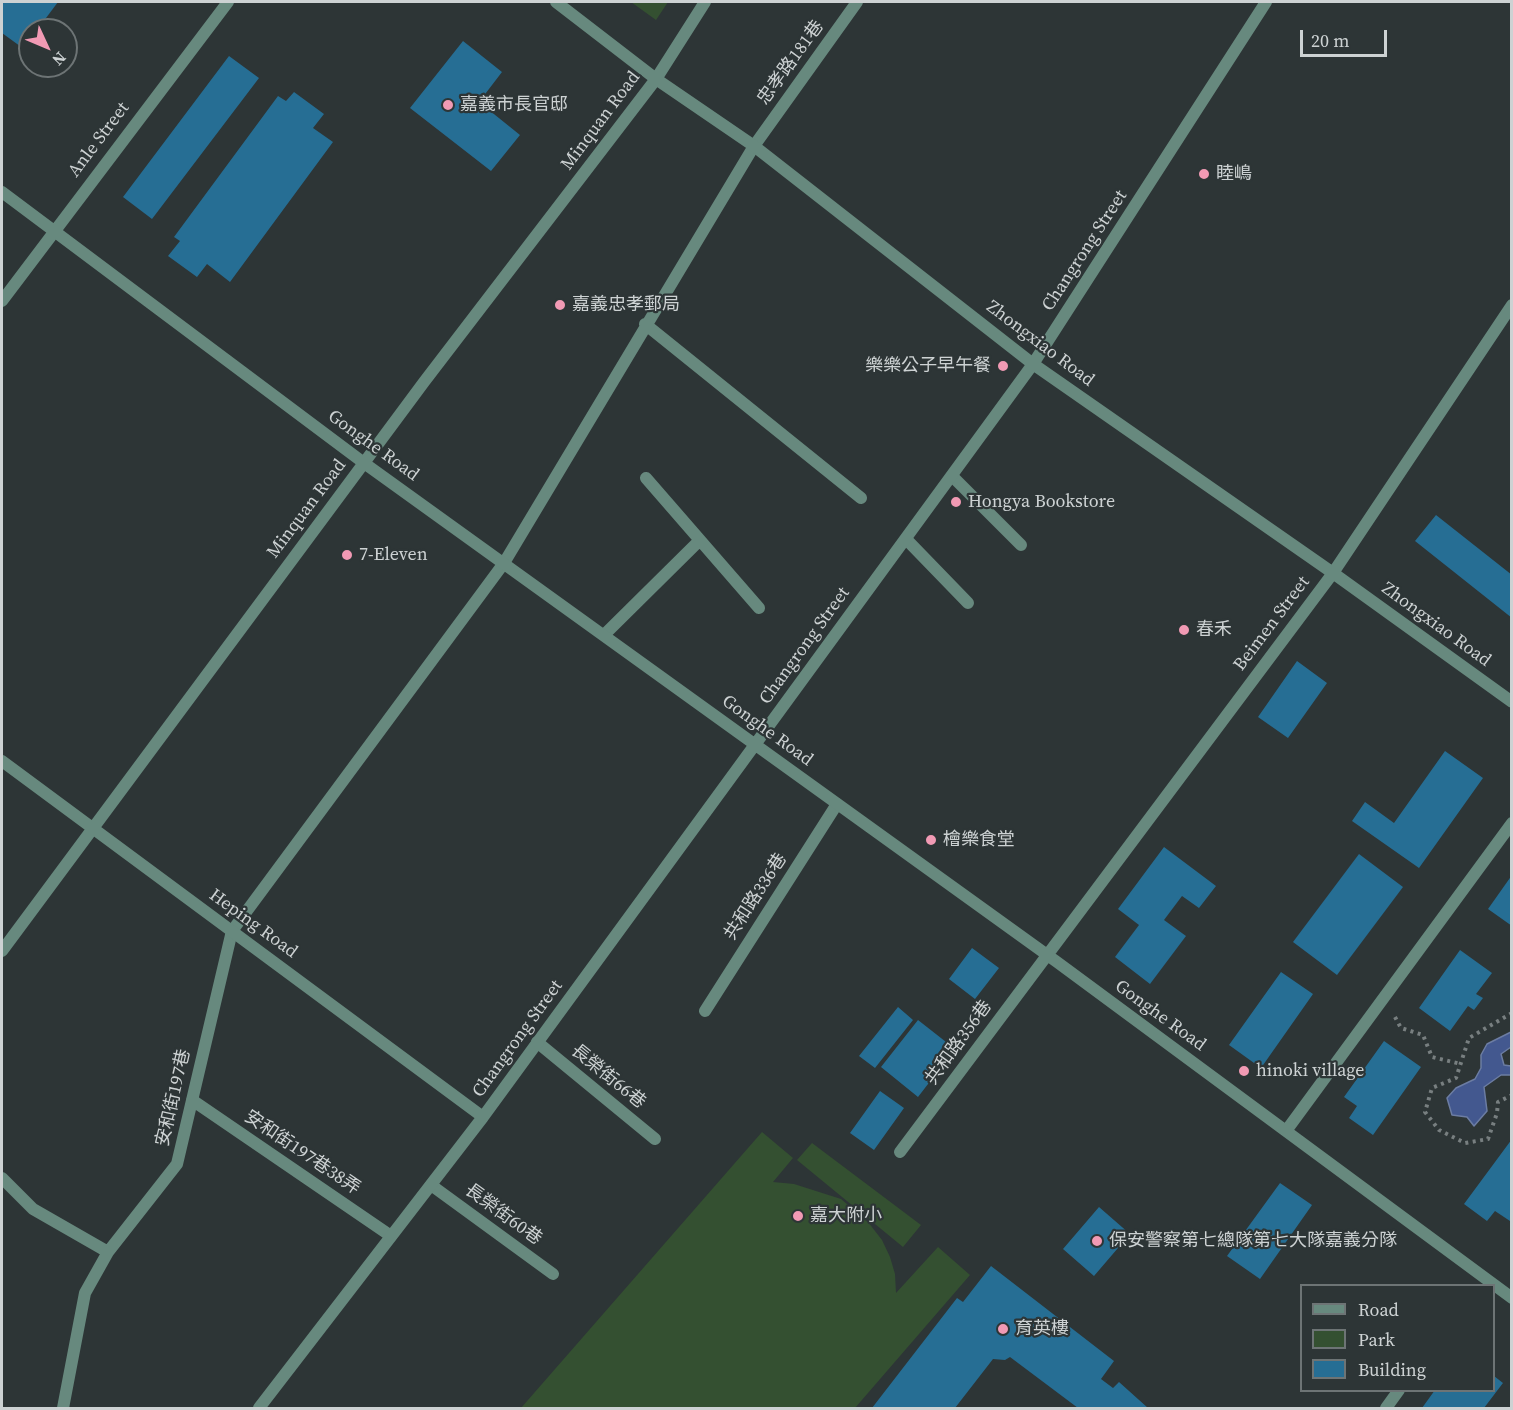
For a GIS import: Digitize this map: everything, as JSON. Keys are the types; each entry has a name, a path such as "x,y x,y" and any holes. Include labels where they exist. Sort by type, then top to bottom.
{"street":[{"name":"Anle Street","path":"2,301 51,232 228,2"},
{"name":"Zhongxiao Road","path":"556,2 656,79 754,146 1034,364 1333,573 1512,702"},
{"name":"Minquan Road","path":"2,951 91,828 364,463 656,79 705,2"},
{"name":"忠孝路181巷","path":"232,931 504,563 645,324 754,146 857,2"},
{"name":"Changrong Street","path":"259,1408 483,1117 1034,364 1266,2"},
{"name":"Gonghe Road","path":"2,192 51,232 364,463 1046,954 1286,1131 1481,1281"},
{"name":"Beimen Street","path":"1046,954 1333,573 1512,305"},
{"path":"645,324 861,498"},
{"path":"952,476 1021,545"},
{"path":"646,478 759,608"},
{"path":"604,635 700,540"},
{"path":"906,540 968,603"},
{"name":"Heping Road","path":"2,761 483,1117"},
{"name":"共和路336巷","path":"705,1011 837,804"},
{"path":"1286,1131 1512,824"},
{"name":"安和街197巷","path":"63,1408 85,1293 108,1252 177,1164 232,931"},
{"name":"共和路356巷","path":"900,1152 1046,954"},
{"name":"長榮街66巷","path":"537,1042 656,1138"},
{"name":"安和街197巷38弄","path":"192,1100 391,1236"},
{"path":"2,1178 33,1209 108,1252"},
{"name":"長榮街60巷","path":"431,1185 553,1274"},
{"name":"Gonghe Road","path":"1495,1288 1511,1297"},
{"path":"1386,1408 1398,1392"}],"path":[{"path":"1384,996 1401,1028 1423,1035 1432,1057 1461,1064"},
{"path":"1512,1013 1469,1038 1456,1078 1432,1088 1425,1112 1439,1130 1465,1143 1488,1139 1497,1113 1498,1102 1512,1095"}],"green space":[{"path":"631,2 668,2 656,20"},
{"path":"762,1132 793,1158 773,1182 794,1184 841,1199 868,1222 882,1240 890,1257 895,1274 896,1293 938,1247 970,1275 855,1408 521,1408"},
{"path":"812,1143 921,1225 903,1247 797,1160"}],"water":[{"path":"1511,1032 1511,1047 1501,1054 1504,1065 1511,1066 1511,1075 1501,1075 1484,1087 1487,1111 1474,1126 1467,1117 1452,1115 1447,1098 1456,1088 1475,1079 1481,1068 1481,1055 1487,1044"}],"building":[{"path":"2,2 58,2 46,18 18,18 18,45 2,33"},
{"name":"嘉義市長官邸","path":"463,41 502,72 479,102 520,135 491,171 410,108"},
{"path":"229,56 259,78 152,219 123,197"},
{"path":"294,92 324,114 313,128 333,142 230,282 207,264 197,277 168,256 180,241 174,237 278,96 286,101"},
{"path":"1436,515 1512,575 1512,618 1415,541"},
{"path":"1297,661 1327,683 1288,738 1258,717"},
{"path":"1445,751 1483,778 1419,868 1352,821 1365,802 1394,823"},
{"path":"1164,847 1216,886 1199,908 1182,896 1164,920 1186,936 1150,984 1115,957 1139,925 1118,909"},
{"path":"1359,854 1403,887 1337,975 1293,942"},
{"path":"1512,875 1512,926 1488,909"},
{"path":"972,948 999,968 975,999 949,979"},
{"path":"1460,950 1492,973 1476,994 1483,998 1474,1010 1468,1006 1450,1031 1419,1008"},
{"path":"1281,972 1313,994 1261,1068 1229,1045"},
{"path":"898,1007 913,1020 875,1068 859,1056"},
{"path":"918,1020 955,1049 918,1097 881,1067"},
{"path":"1384,1041 1421,1067 1373,1135 1349,1118 1357,1106 1344,1097"},
{"path":"880,1091 904,1108 874,1150 850,1133"},
{"path":"1512,1139 1512,1219 1510,1221 1495,1211 1487,1221 1464,1204"},
{"path":"1280,1183 1312,1205 1260,1279 1227,1256"},
{"name":"保安警察第七總隊第七大隊嘉義分隊","path":"1099,1207 1130,1234 1094,1276 1063,1249"},
{"name":"育英樓","path":"991,1266 1114,1361 1101,1379 1113,1388 1119,1382 1148,1408 1078,1408 1010,1357 1005,1360 993,1359 955,1408 872,1408 957,1298 963,1302"},
{"path":"1495,1377 1503,1383 1484,1408 1422,1408 1434,1392 1495,1392"}],"place":[{"name":"嘉義市長官邸","path":"448,105"},
{"name":"睦嶋","path":"1204,174"},
{"name":"嘉義忠孝郵局","path":"560,305"},
{"name":"樂樂公子早午餐","path":"1003,366"},
{"name":"Hongya Bookstore","path":"956,502"},
{"name":"7-Eleven","path":"347,555"},
{"name":"春禾","path":"1184,630"},
{"name":"檜樂食堂","path":"931,840"},
{"name":"hinoki village","path":"1244,1071"},
{"name":"嘉大附小","path":"798,1216"},
{"name":"保安警察第七總隊第七大隊嘉義分隊","path":"1097,1241"},
{"name":"育英樓","path":"1003,1329"}]}
